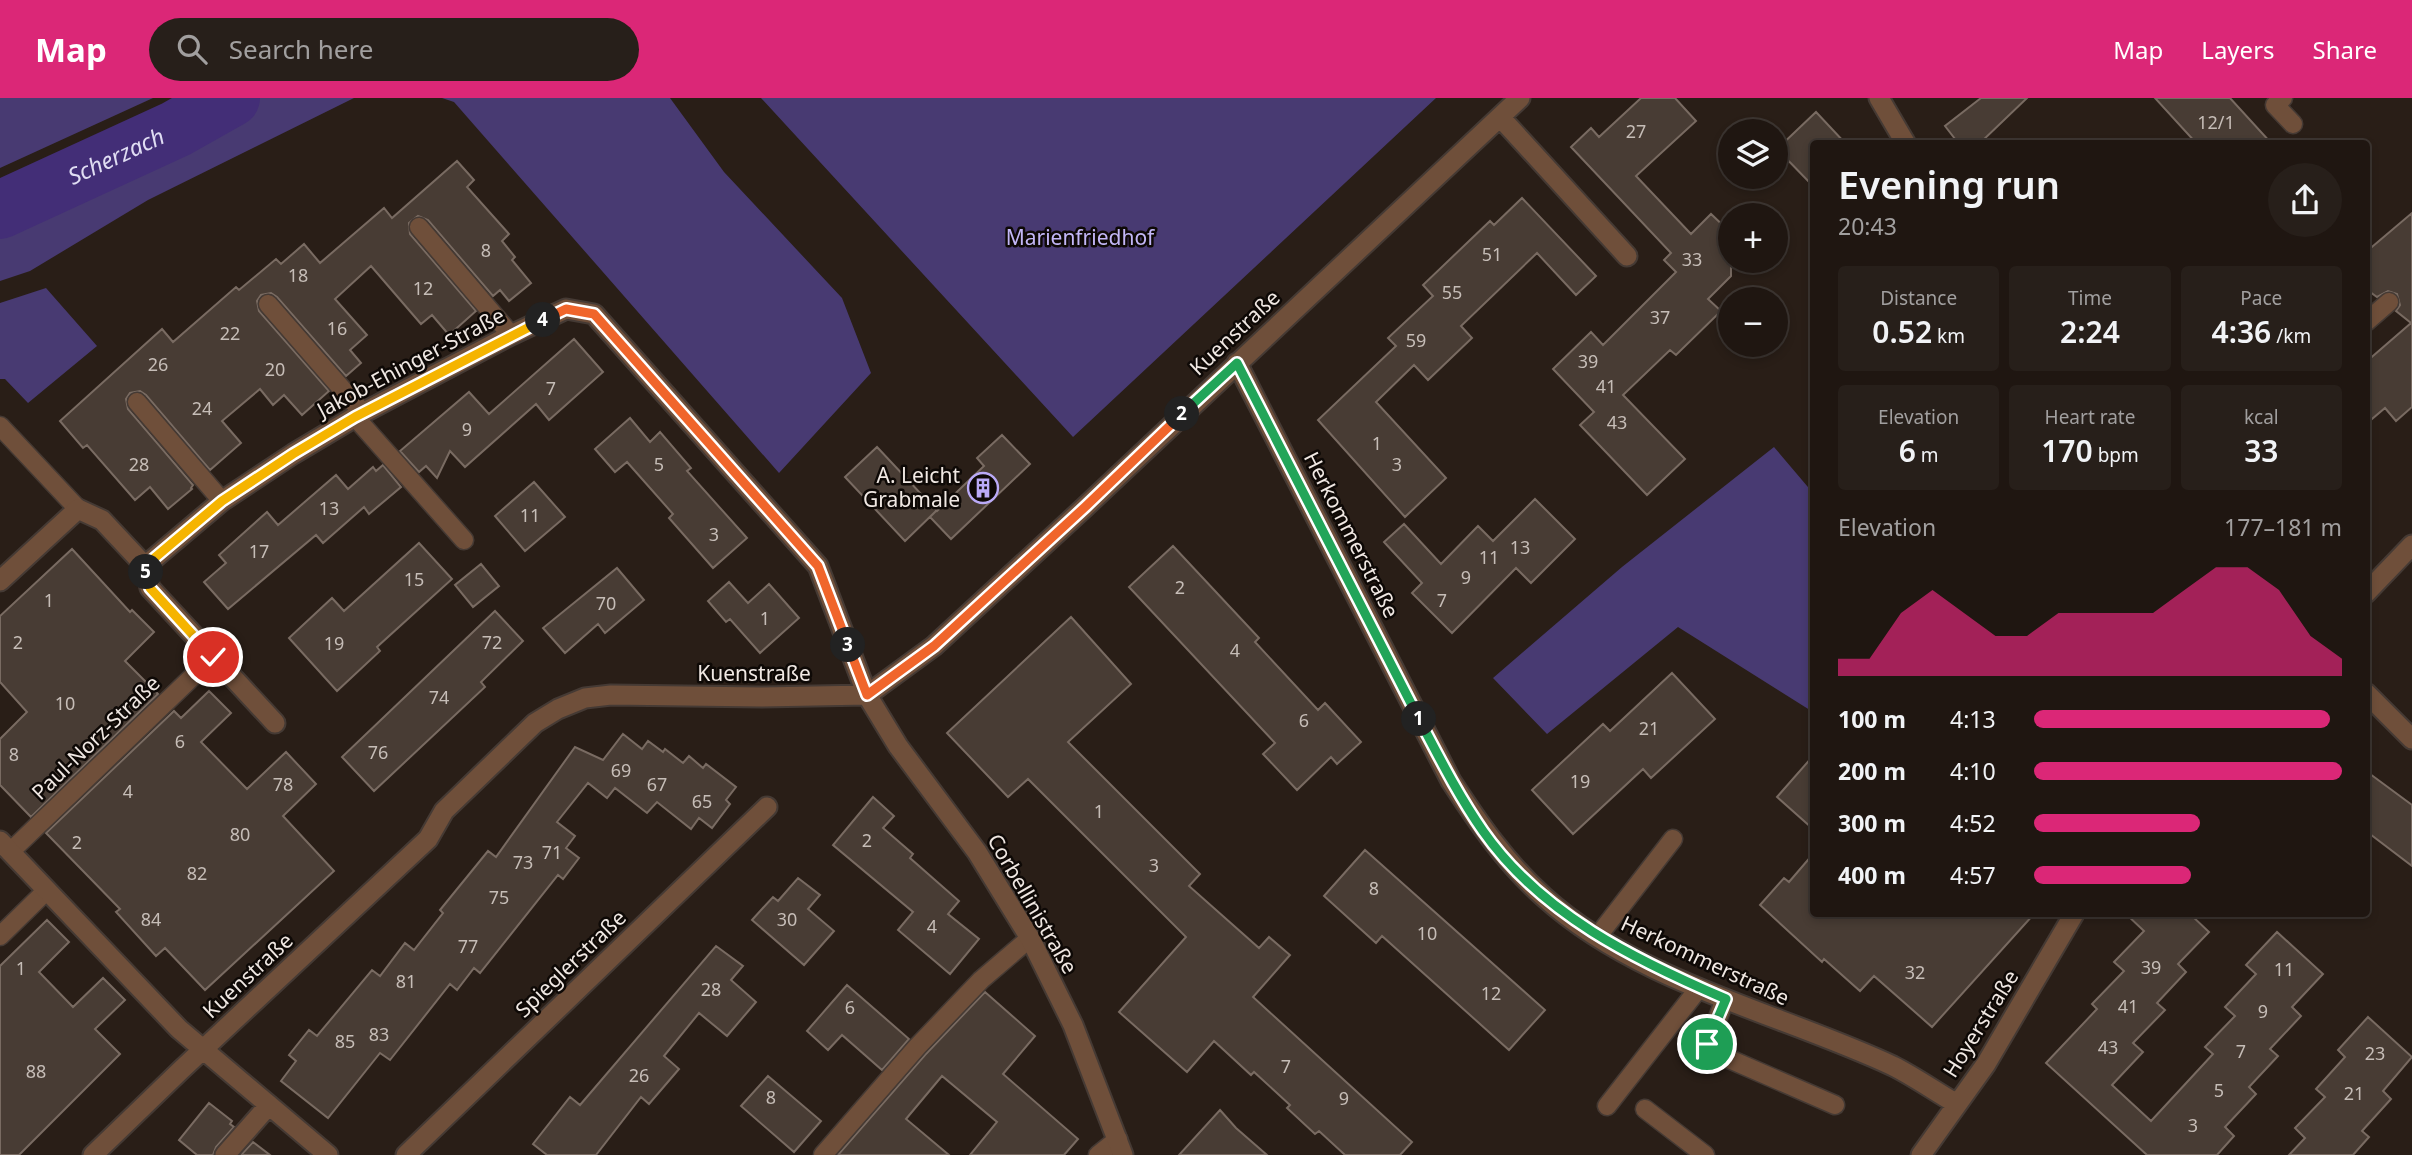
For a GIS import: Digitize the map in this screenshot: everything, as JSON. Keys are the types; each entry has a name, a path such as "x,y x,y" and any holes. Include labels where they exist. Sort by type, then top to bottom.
{"street":[{"name":"Kuenstraße","path":"93,1155 428,839 444,811 535,723 558,709 585,698 611,695 867,695 934,646 1520,98"},
{"path":"1879,98 1904,140"},
{"path":"1500,117 1627,256"},
{"name":"Jakob-Ehinger-Straße","path":"145,566 222,501 359,415 566,309 594,314 818,566 867,695"},
{"name":"Herkommerstraße","path":"1237,363 1451,781 1484,832 1513,866 1546,899 1598,936 1649,965 1894,1067 1957,1104"},
{"path":"0,581 78,509 102,520 145,566 150,588 275,723"},
{"path":"2370,589 2412,545"},
{"name":"Corbellinistraße","path":"867,695 898,747 977,852 1030,938 1073,1025 1120,1147"},
{"path":"2370,697 2412,738"},
{"name":"Spieglerstraße","path":"406,1155 767,807"},
{"name":"Paul-Norz-Straße","path":"5,847 202,1050"},
{"name":"Hoyerstraße","path":"1921,1155 1986,1063 2072,917"},
{"path":"202,1050 328,1155"},
{"path":"225,1155 268,1105"}],"lane":[{"path":"2283,98 2275,105 2293,124"},
{"path":"419,227 511,335"},
{"path":"2370,319 2389,302"},
{"path":"268,304 464,540"},
{"path":"137,402 222,501"},
{"path":"0,426 78,509"},
{"name":"Paul-Norz-Straße","path":"5,847 213,657"},
{"path":"1598,936 1673,839"},
{"path":"0,936 46,891"},
{"path":"823,1155 917,1047 981,980 1030,938"},
{"path":"1607,1106 1699,988"},
{"path":"1726,999 1707,1044 1720,1055 1835,1105"},
{"path":"1645,1110 1705,1155"},
{"path":"1098,1155 1120,1147"}],"green space":[{"path":"0,98 153,98 0,168"},
{"path":"214,98 354,98 148,200 30,271 0,281 0,199"},
{"path":"442,98 670,98 724,172 842,298 871,373 779,473 454,102"},
{"name":"Marienfriedhof","path":"761,98 1436,98 1073,437"},
{"path":"46,288 97,346 28,403 5,379 0,379 0,303"},
{"path":"1774,447 1810,489 1810,710 1678,627 1547,734 1493,678 1622,567"}],"building":[{"path":"1641,98 1675,98 1696,121 1636,176 1691,234 1711,214 1718,221 1718,273 1731,273 1708,299 1718,308 1718,314 1676,355 1670,350 1623,395 1685,459 1647,495 1580,425 1594,412 1553,369 1591,332 1603,345 1676,272 1664,260 1671,253 1571,147 1591,128 1599,137"},
{"path":"1981,98 2027,98 1983,140 1956,140 1945,126"},
{"path":"2155,98 2230,98 2268,140 2193,140"},
{"path":"1816,112 1842,140 1810,140 1810,183 1788,160 1788,139"},
{"path":"457,161 474,180 467,187 509,234 502,241 515,257 512,260 531,283 509,301 500,290 493,296 428,220 418,216 409,223 410,234 476,311 449,335 432,315 421,324 371,266 335,299 367,335 350,350 361,363 346,376 277,297 271,293 261,295 257,301 259,311 329,391 302,415 284,395 273,405 260,389 222,421 241,443 210,470 146,395 140,391 130,393 126,399 128,409 193,485 192,489 168,509 150,487 135,500 87,445 83,448 60,421 162,329 173,342 236,287 239,290 276,259 281,264 304,244 320,263 384,208 392,218"},
{"path":"1522,198 1596,276 1576,295 1537,253 1461,326 1472,338 1428,380 1414,365 1376,402 1446,478 1405,517 1318,420 1396,346 1388,338 1433,296 1423,285 1490,221 1494,225"},
{"path":"2412,213 2412,407 2396,421 2385,408 2370,421 2370,359 2411,323 2396,311 2400,305 2397,294 2388,291 2377,297 2370,292 2370,249"},
{"path":"574,339 603,372 549,420 536,404 465,467 450,451 437,478 426,466 419,472 400,451 469,392 489,414"},
{"path":"630,418 650,442 660,432 691,468 687,471 747,538 713,568 669,518 673,514 627,462 615,472 595,449"},
{"path":"1002,435 1030,464 951,539 930,517 936,511 905,541 845,477 877,447 937,511 984,466 977,458"},
{"path":"383,465 401,487 369,514 364,507 323,543 316,535 228,609 204,582 226,563 219,555 267,512 278,525 336,475 348,489 373,467 376,471"},
{"path":"534,482 565,517 525,551 495,516"},
{"path":"1535,499 1575,539 1531,583 1516,568 1452,633 1412,593 1422,583 1384,542 1404,524 1441,564 1478,526 1493,541"},
{"path":"419,543 452,579 377,647 380,651 337,691 289,638 332,598 344,611"},
{"path":"1173,546 1259,638 1255,642 1318,710 1325,703 1361,742 1337,764 1331,757 1297,790 1263,754 1275,743 1129,587"},
{"path":"72,549 130,612 132,610 154,632 125,661 158,694 31,817 0,785 0,739 27,712 0,682 0,616"},
{"path":"481,564 499,586 473,607 455,585"},
{"path":"617,568 644,600 605,633 598,624 565,653 543,628"},
{"path":"729,582 748,603 769,584 799,618 760,653 730,619 726,622 708,601"},
{"path":"495,611 523,641 481,682 485,687 374,791 342,757"},
{"path":"1071,617 1131,684 1068,742 1200,874 1189,886 1259,948 1269,937 1290,955 1253,997 1412,1142 1400,1155 1345,1155 1319,1131 1315,1134 1287,1108 1290,1105 1254,1072 1251,1075 1214,1041 1187,1072 1119,1012 1186,937 1028,779 1008,797 947,733"},
{"path":"1672,673 1715,719 1651,778 1643,769 1573,834 1532,790 1603,724 1610,731"},
{"path":"209,691 231,713 201,742 247,789 286,752 316,784 283,816 334,871 205,990 165,948 156,956 116,912 120,909 46,833 174,711 181,718"},
{"path":"623,734 642,749 648,741 663,752 665,749 683,763 689,756 703,768 706,764 736,787 726,800 730,804 712,828 699,818 691,829 657,802 647,813 615,788 607,798 588,783 557,822 575,836 566,848 579,858 563,879 558,875 480,973 474,968 457,990 450,984 390,1060 380,1053 328,1118 281,1081 296,1061 289,1055 309,1030 317,1036 372,970 380,976 405,943 414,950 443,913 440,910 488,851 496,857 575,747 603,760"},
{"path":"1810,759 1810,826 1777,797"},
{"path":"2370,774 2412,805 2412,866 2370,834"},
{"path":"873,797 894,816 883,828 913,854 910,858 959,901 948,914 979,939 950,974 898,930 913,912 833,845"},
{"path":"1365,850 1545,1010 1509,1050 1382,936 1376,943 1324,896"},
{"path":"1810,858 1810,917 2031,917 1932,1027 1874,976 1860,991 1824,959 1822,962 1760,905 1784,878 1789,882"},
{"path":"798,878 820,895 808,909 834,931 804,965 752,920 773,897 778,901"},
{"path":"2129,917 2193,917 2209,932 2178,964 2186,972 2157,1003 2165,1010 2133,1043 2143,1052 2112,1085 2151,1121 2213,1054 2205,1047 2235,1016 2225,1007 2256,974 2246,965 2277,932 2323,974 2292,1007 2301,1016 2270,1049 2278,1056 2249,1087 2256,1094 2225,1127 2234,1136 2217,1155 2147,1155 2046,1063 2097,1009 2092,1004 2124,971 2114,962 2144,931"},
{"path":"47,920 69,942 39,972 73,1007 103,978 125,1000 95,1029 120,1054 19,1155 0,1155 0,966"},
{"path":"716,946 743,966 731,980 756,1002 727,1036 699,1013 664,1056 679,1069 649,1104 641,1097 596,1155 547,1155 533,1144 570,1097 580,1105"},
{"path":"847,985 909,1039 882,1070 842,1035 828,1050 807,1031"},
{"path":"985,992 1035,1036 1003,1074 1078,1139 1064,1155 970,1155 997,1122 942,1076 906,1119 949,1155 838,1155 925,1055"},
{"path":"2368,1017 2412,1057 2383,1091 2391,1099 2362,1131 2369,1137 2353,1155 2289,1155 2305,1138 2295,1128 2325,1097 2316,1089 2345,1057 2338,1050"},
{"path":"768,1076 821,1121 794,1152 741,1106"},
{"path":"209,1103 232,1121 230,1124 234,1127 216,1147 213,1155 197,1155 179,1140"},
{"path":"1220,1110 1236,1128 1267,1155 1179,1155"},
{"path":"253,1142 270,1155 241,1155"}],"waterway":[{"name":"Scherzach","path":"0,210 176,129 231,98"}],"place":[{"name":"A. Leicht Grabmale","path":"983,488"}],"route":[{"path":"213,657 150,588 145,566 222,501 293,454 355,417 566,309 594,314 818,566 867,695 934,646 1237,363 1451,781 1484,832 1546,899 1598,936 1649,965 1726,999 1707,1044"}]}
